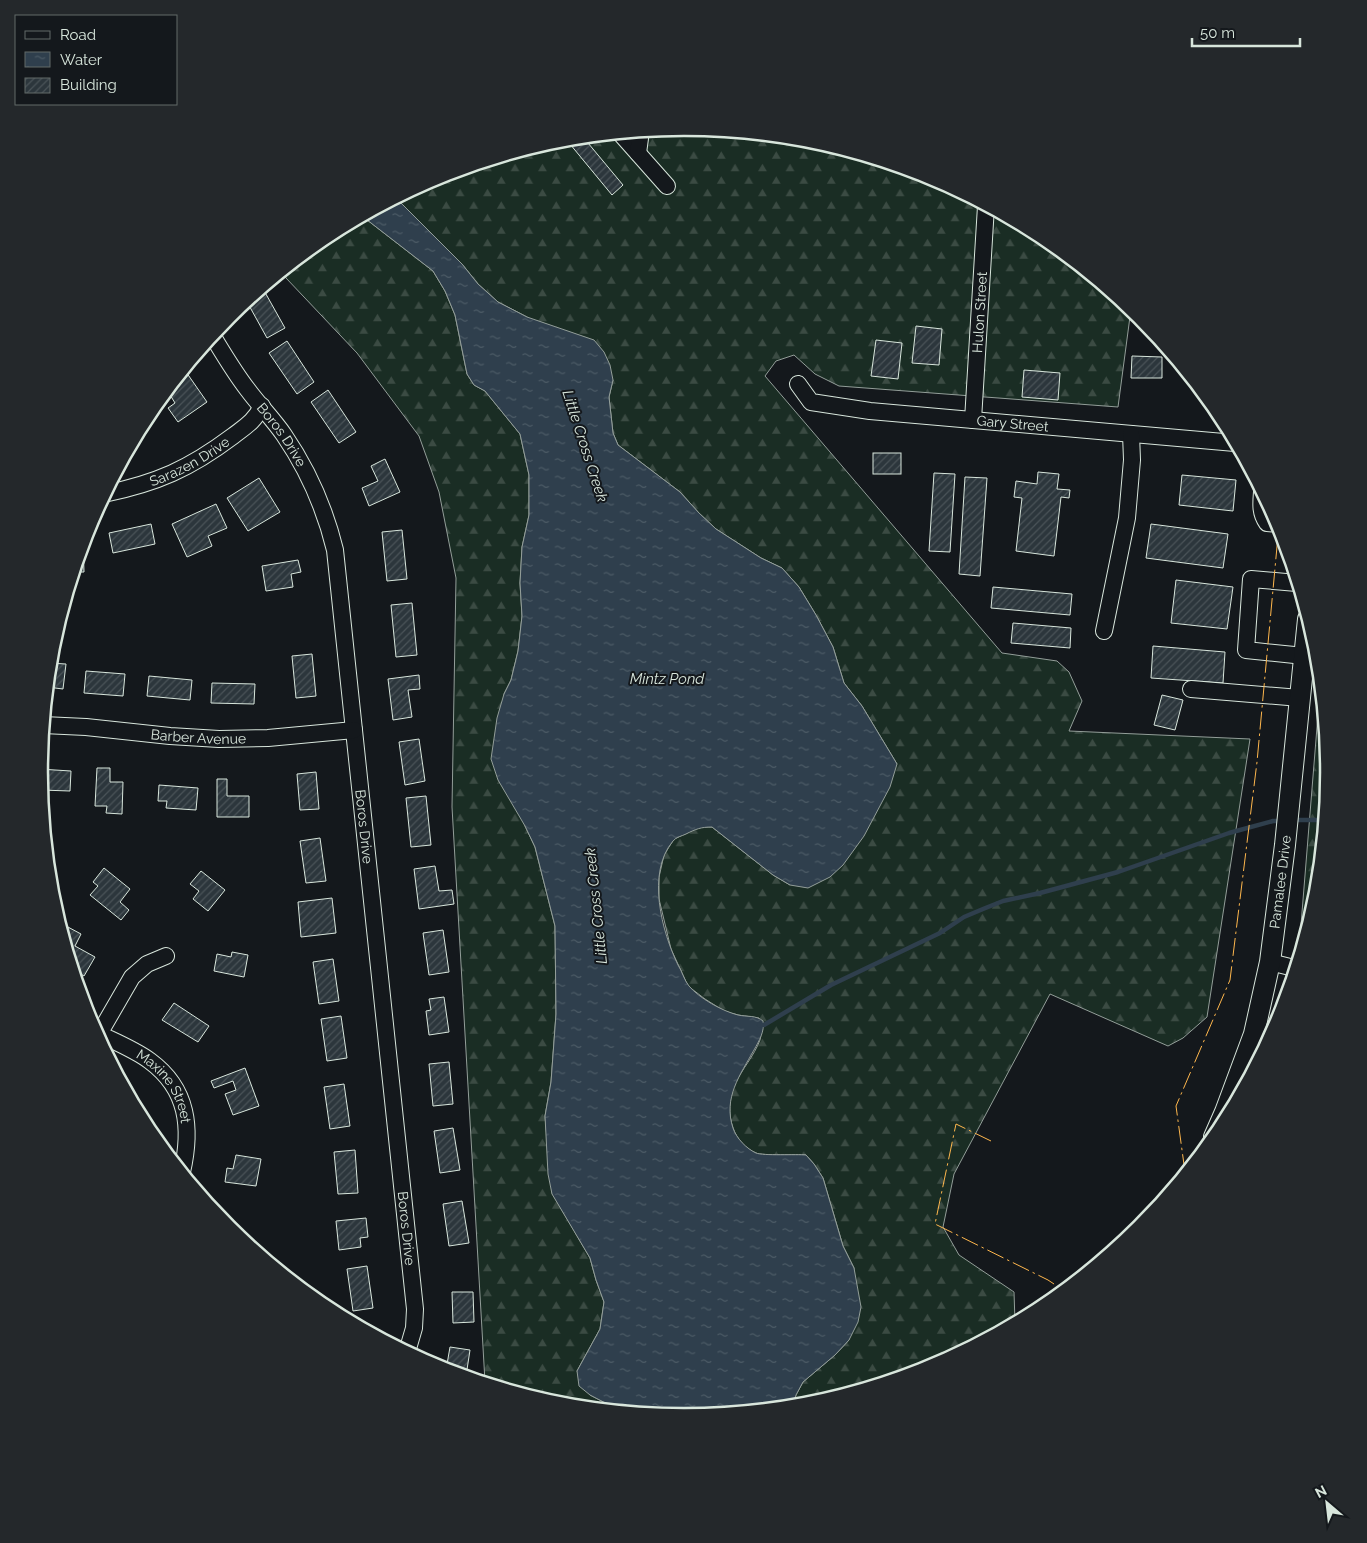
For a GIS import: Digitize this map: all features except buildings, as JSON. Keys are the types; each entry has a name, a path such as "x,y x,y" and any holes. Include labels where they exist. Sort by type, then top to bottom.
{"main road":[{"name":"Pamalee Drive","path":"1232,1093 1254,1034 1270,962 1286,845 1306,641"}],"street":[{"path":"638,153 640,137"},
{"path":"625,139 667,186"},
{"name":"Hulon Street","path":"973,420 986,212"},
{"name":"Boros Drive","path":"216,341 247,389 284,435 304,468 321,504 335,550 415,1308 414,1328 410,1345"},
{"name":"Gary Street","path":"798,384 811,402 870,411 1227,442"},
{"name":"Sarazen Drive","path":"112,492 158,480 184,468 210,453 256,418 262,406"},
{"path":"1104,630 1128,518 1132,460 1131,434"},
{"path":"1261,506 1262,516 1268,522"},
{"path":"1290,582 1251,580 1246,650 1304,656"},
{"path":"1191,689 1300,698"},
{"name":"Barber Avenue","path":"49,725 219,739 268,738 354,730"},
{"path":"101,1026 132,977 147,964 166,956"},
{"path":"1270,962 1289,967"},
{"name":"Maxine Street","path":"106,1038 150,1061 165,1074 176,1090 186,1118 188,1137 183,1164"}],"green space":[{"path":"642,137 725,137 767,141 848,157 888,169 965,201 1002,221 1071,267 1103,293 1130,319 1118,407 839,386 815,374 794,355 776,361 765,376 1002,653 1057,661 1069,672 1082,701 1069,731 1250,739 1207,1017 1183,1038 1168,1046 1050,994 954,1174 943,1227 959,1255 1014,1292 1015,1314 965,1342 927,1359 888,1374 848,1386 795,1397 803,1382 835,1355 849,1340 854,1268 843,1246 823,1178 814,1164 806,1155 756,1153 747,1148 735,1133 730,1113 732,1093 738,1078 755,1052 760,1040 759,1018 724,1011 688,986 671,949 659,899 659,877 664,855 674,839 700,827 712,827 773,875 790,885 897,764 862,706 844,683 833,647 799,587 782,568 761,558 716,529 680,492 618,445 613,433 609,397 613,380 527,317 498,302 478,284 462,264 400,202 479,169 559,148 600,141"},
{"path":"367,220 433,271 445,291 455,315 467,374 474,385 485,391 520,434 529,475 529,515 522,547 520,583 522,616 518,651 511,680 504,694 525,826 535,847 555,926 556,1014 551,1082 545,1116 552,1193 590,1258 604,1302 600,1329 577,1371 590,1395 604,1402 559,1395 485,1376 452,807 456,578 439,492 419,436 357,353 285,276 296,267"},
{"path":"1317,723 1320,772 1318,813 1314,855 1301,922"}],"water":[{"name":"Mintz Pond","path":"400,202 462,264 478,284 498,302 527,317 594,340 604,352 610,365 613,380 609,397 613,433 618,445 680,492 716,529 761,558 782,568 799,587 833,647 844,683 862,706 897,764 890,787 864,836 843,865 830,877 808,888 790,885 773,875 712,827 696,830 674,840 665,854 660,869 658,886 662,920 672,952 687,984 693,991 718,1007 741,1016 754,1017 763,1021 763,1028 758,1043 734,1087 730,1117 734,1132 742,1143 756,1153 806,1155 814,1164 823,1178 843,1246 854,1268 861,1307 858,1322 849,1340 835,1355 803,1382 795,1397 725,1406 684,1408 642,1406 604,1402 590,1395 579,1386 577,1371 600,1329 604,1302 590,1258 552,1194 548,1174 545,1116 551,1082 556,1014 555,926 535,847 498,780 491,759 497,718 504,694 511,680 518,651 522,616 520,583 522,547 529,515 529,475 520,434 485,391 474,385 467,374 455,315 445,291 433,271 367,220"}],"waterway":[{"path":"1292,820 1317,820"},
{"path":"759,1025 764,1025 831,985 940,933 964,917 1003,901 1118,872 1229,833 1273,821 1281,821"}],"power":[{"path":"1184,1164 1176,1106 1230,980 1257,762 1277,544"},
{"path":"991,1141 956,1124 935,1224 1057,1286"}],"water label":[{"name":"Little Cross Creek","path":"585,446"},
{"name":"Little Cross Creek","path":"596,906"}]}
